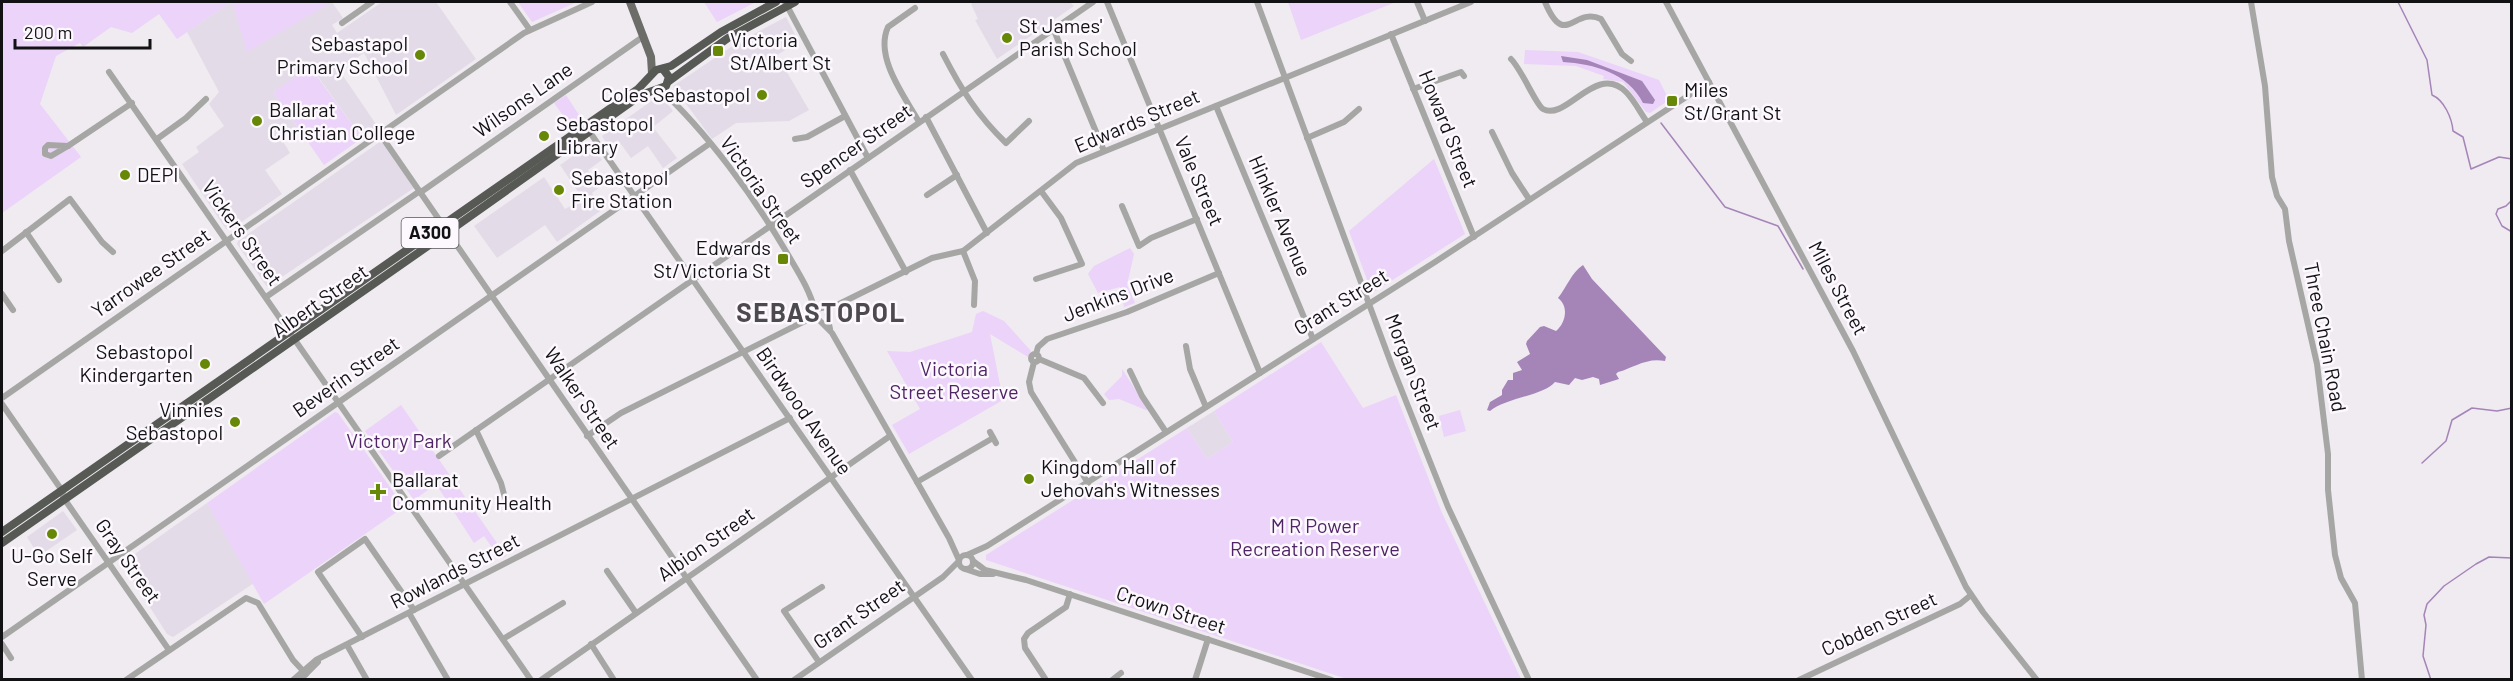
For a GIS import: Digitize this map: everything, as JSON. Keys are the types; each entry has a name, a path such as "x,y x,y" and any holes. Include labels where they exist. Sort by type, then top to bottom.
{"highway":[{"path":"776,2 721,32 663,69 656,70 651,75 652,85 659,88 728,38 789,3"},
{"path":"663,69 669,75 669,82"},
{"name":"Albert Street","path":"446,228 638,89 651,75"},
{"name":"Albert Street","path":"2,543 63,495 446,228 644,93 659,88"},
{"name":"Albert Street","path":"2,532 63,495"}],"main road":[{"path":"630,2 645,39 652,64 651,75"},
{"path":"645,39 663,69"}],"street":[{"path":"342,23 369,2"},
{"path":"510,2 530,30"},
{"name":"Yarrowee Street","path":"2,398 530,30 592,2"},
{"name":"Spencer Street","path":"439,456 1093,2"},
{"name":"Vale Street","path":"1107,2 1260,373"},
{"name":"Morgan Street","path":"1257,2 1369,304 1451,515 1529,680"},
{"path":"1417,2 1425,21"},
{"name":"Edwards Street","path":"822,307 837,305 932,258 963,251 1076,164 1471,2"},
{"path":"1545,2 1553,19 1560,24 1568,24 1591,16 1601,18 1622,54 1631,61"},
{"name":"Miles Street","path":"1666,2 1852,351 1971,595 2037,680"},
{"name":"Three Chain Road","path":"2251,2 2265,86 2272,177 2277,195 2285,209 2289,241 2317,364 2328,454 2328,490 2335,555 2341,578 2355,603 2362,680"},
{"path":"789,3 868,158"},
{"path":"915,8 889,26 885,41 890,68 919,122"},
{"path":"1053,28 1104,151"},
{"name":"Howard Street","path":"1391,34 1474,237"},
{"name":"Wilsons Lane","path":"266,297 645,39"},
{"path":"943,54 963,91 985,123 1006,143 1029,121"},
{"path":"1511,59 1524,74 1539,106 1545,110 1556,110 1593,87 1611,84 1628,93 1647,122"},
{"name":"Vickers Street","path":"109,72 531,680"},
{"path":"1413,89 1461,72 1464,76"},
{"name":"Victoria Street","path":"669,82 669,90 680,109"},
{"name":"Grant Street","path":"794,680 943,577 966,555 987,546 1088,483 1474,237 1709,82"},
{"name":"Victoria Street","path":"659,88 680,109 740,182 770,225 810,294 827,315 832,333"},
{"path":"157,139 189,116 206,99"},
{"path":"68,146 132,103"},
{"name":"Hinkler Avenue","path":"1216,106 1313,339"},
{"path":"1307,138 1344,122 1359,109"},
{"path":"795,139 804,138 845,116"},
{"path":"926,117 987,233"},
{"name":"Birdwood Avenue","path":"589,131 972,680"},
{"path":"1492,132 1512,173 1529,199"},
{"name":"Walker Street","path":"380,134 757,680"},
{"name":"Beverin Street","path":"2,637 709,144"},
{"path":"850,170 906,272"},
{"path":"927,195 957,174"},
{"path":"1036,279 1082,264 1061,218 1041,191"},
{"path":"2,251 70,200 102,242 113,252"},
{"path":"1122,206 1139,246 1150,238 1197,219"},
{"path":"26,232 59,280"},
{"path":"963,251 975,281 974,305"},
{"name":"Jenkins Drive","path":"1036,358 1038,347 1048,338 1127,312 1219,273"},
{"path":"2,294 13,310"},
{"name":"Victoria Street","path":"810,294 816,315 832,333 949,538 964,569"},
{"name":"Edwards Street","path":"816,315 824,319 837,305"},
{"path":"587,436 621,413 816,315 822,307"},
{"path":"1186,346 1190,369 1206,407"},
{"path":"1088,483 1031,392 1029,382 1036,358 1084,378 1103,403"},
{"path":"1130,371 1140,393 1166,432"},
{"name":"Gray Street","path":"2,404 169,650"},
{"name":"Rowlands Street","path":"299,676 313,661 790,418"},
{"path":"476,430 501,483 505,498"},
{"name":"Albion Street","path":"540,680 890,436"},
{"path":"917,482 993,438"},
{"name":"Victoria Street","path":"949,538 973,561"},
{"path":"362,637 318,572 365,539 411,611 448,680"},
{"name":"Grant Street","path":"943,577 970,567 987,546"},
{"name":"Crown Street","path":"973,561 982,569 1070,594 1332,680"},
{"name":"Crown Street","path":"964,569 980,574 1000,574"},
{"path":"607,571 636,613"},
{"path":"819,662 784,611 822,587"},
{"path":"1046,680 1025,648 1024,639 1028,633 1066,607 1070,594"},
{"name":"Cobden Street","path":"1799,680 1960,604 1971,595"},
{"path":"126,680 231,606 246,599 258,608 299,676"},
{"path":"503,639 563,603"},
{"path":"1195,680 1208,639"},
{"path":"2,644 11,658"},
{"path":"591,644 614,680"},
{"path":"347,645 367,680"},
{"path":"1112,680 1121,673"}],"shaded area":[{"name":"Ballarat Christian College","path":"231,2 332,2 343,18 332,25 337,33 382,2 436,2 476,59 396,115 364,53 339,70 378,127 362,138 311,67 273,92 300,131 284,143 290,153 265,170 282,194 230,230 226,229 182,164 199,152 196,147 224,126 209,104 219,92 187,32"},
{"name":"St James' Parish School","path":"973,2 1070,2 1074,6 997,59 975,20 978,19 971,4"},
{"path":"786,17 799,42 777,55 809,110 789,121 736,123 712,139 673,86 740,41"},
{"path":"1561,56 1587,60 1642,81 1655,100 1653,104 1643,103 1629,84 1619,77 1598,68 1563,62"},
{"path":"660,95 673,111 653,127 677,158 663,168 648,146 631,158 618,140 608,146 602,136"},
{"path":"381,141 414,188 267,287 237,244 238,241"},
{"path":"590,144 602,160 588,170 600,187 592,193 603,209 557,242 545,225 497,258 474,226 544,177 565,209 583,199 560,165"},
{"path":"1583,265 1592,279 1666,357 1665,361 1652,360 1618,372 1616,374 1619,379 1600,385 1599,379 1593,377 1582,380 1575,378 1569,385 1555,382 1543,390 1490,411 1487,410 1490,402 1502,395 1502,390 1508,380 1513,380 1513,373 1522,370 1517,362 1530,354 1527,341 1540,327 1544,326 1556,331 1562,324 1565,310 1558,298 1572,276"},
{"path":"1214,411 1233,442 1207,459 1187,428"},
{"path":"207,503 254,583 173,637 167,634 122,563"},
{"name":"U-Go Self Serve","path":"63,511 77,530 39,556 27,537"}],"green space":[{"path":"2,2 231,2 177,39 159,14 132,33 111,27 83,47 80,43 56,56 40,104 81,157 2,213"},
{"path":"232,2 332,2 247,52"},
{"path":"518,2 577,2 532,22"},
{"path":"704,2 756,2 717,22"},
{"path":"1288,2 1396,2 1301,40"},
{"path":"1525,50 1578,52 1659,80 1669,100 1650,113 1646,112 1623,82 1603,79 1604,76 1576,66 1524,64"},
{"path":"310,67 362,138 324,165 273,92"},
{"path":"566,95 581,118 570,125 554,103"},
{"path":"1434,159 1465,234 1372,293 1349,231"},
{"path":"1130,248 1134,254 1127,285 1135,303 1124,307 1120,287 1098,293 1088,274 1094,266"},
{"name":"Victoria Street Reserve","path":"983,311 1004,321 1031,351 1028,357 990,334 1003,400 909,454 892,425 920,409 887,351 910,352 972,332 976,314"},
{"name":"M R Power Recreation Reserve","path":"1321,342 1363,408 1396,395 1442,513 1521,679 1347,679 986,560 986,555 1187,428 1207,459 1233,442 1214,411"},
{"path":"1122,369 1148,409 1119,399 1109,400 1104,394 1122,376"},
{"name":"Victory Park","path":"401,405 506,556 500,559 484,536 474,543 436,484 414,500 365,431"},
{"path":"1460,410 1466,431 1444,437 1439,416"},
{"path":"335,412 338,413 404,507 264,604 207,503"}],"waterway":[{"path":"2398,2 2427,60 2432,95 2447,110 2453,131 2463,137 2471,169 2499,157 2512,159"},
{"path":"1661,123 1725,207 1778,226 1803,269"},
{"path":"2512,200 2506,206 2498,209 2496,214 2502,226 2512,232"},
{"path":"2422,463 2446,441 2452,420 2472,408 2497,411 2512,408"},
{"path":"2431,680 2423,656 2426,625 2424,615 2427,604 2444,586 2476,564 2489,557 2512,558"}],"place":[{"name":"St James' Parish School","path":"1007,38"},
{"name":"Victoria St/Albert St","path":"718,51"},
{"name":"Sebastapol Primary School","path":"420,55"},
{"name":"Coles Sebastopol","path":"762,95"},
{"name":"Miles St/Grant St","path":"1672,101"},
{"name":"Ballarat Christian College","path":"257,121"},
{"name":"Sebastopol Library","path":"544,136"},
{"name":"DEPI","path":"125,175"},
{"name":"Sebastopol Fire Station","path":"559,190"},
{"name":"Edwards St/Victoria St","path":"783,259"},
{"name":"Sebastopol Kindergarten","path":"205,364"},
{"name":"Vinnies Sebastopol","path":"235,422"},
{"name":"Kingdom Hall of Jehovah's Witnesses","path":"1029,479"},
{"name":"Ballarat Community Health","path":"378,492"},
{"name":"U-Go Self Serve","path":"52,534"}],"district":[{"name":"SEBASTOPOL","path":"821,313"}]}
